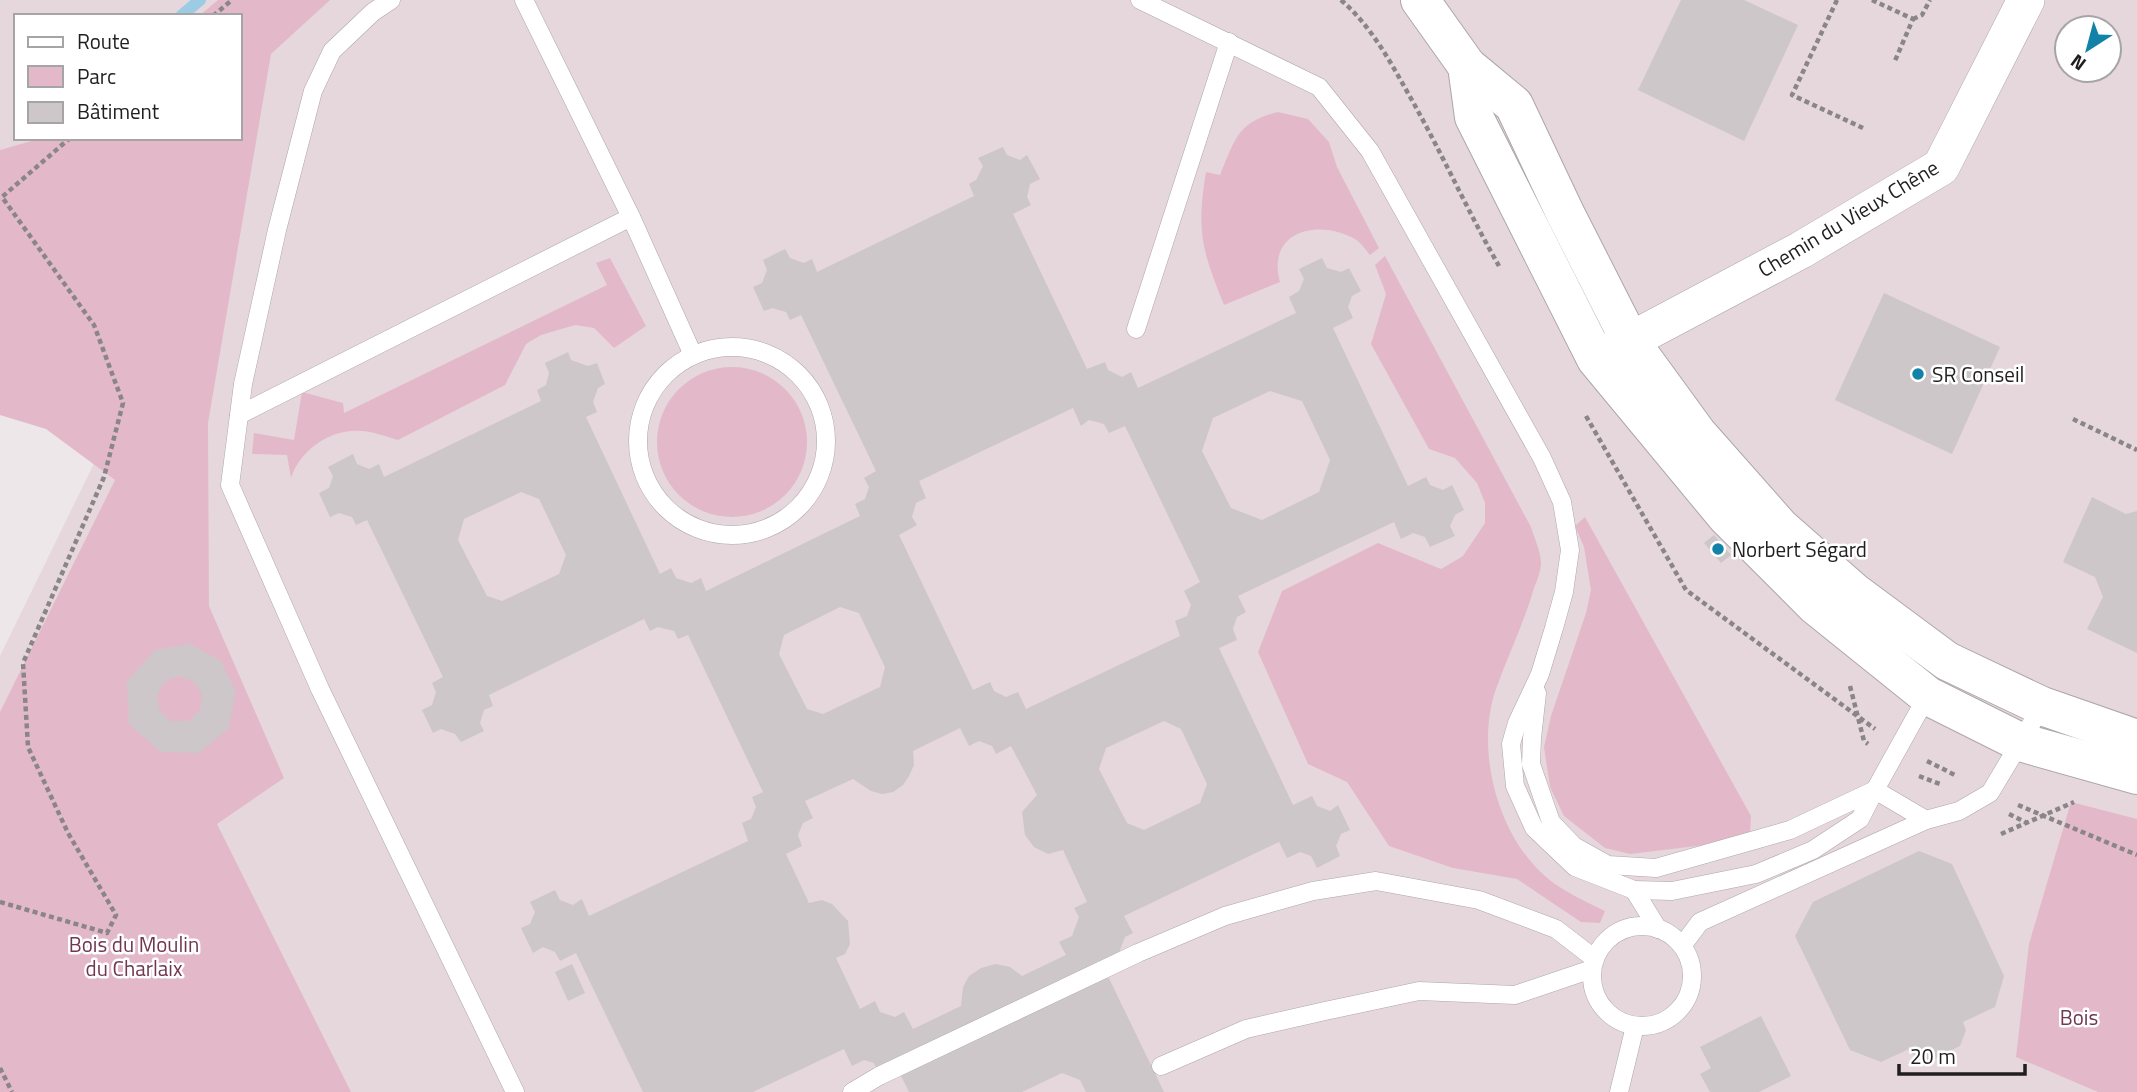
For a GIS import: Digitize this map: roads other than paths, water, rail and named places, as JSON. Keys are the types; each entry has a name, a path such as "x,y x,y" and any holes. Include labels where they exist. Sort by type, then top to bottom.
{"main road":[{"path":"1420,0 1467,66 1514,105 1630,341 1697,433 1780,527 1854,592 1947,661 2042,706 2137,739"},
{"path":"1467,66 1474,117 1596,359 1726,516 1816,606 1928,696 2020,742 2137,775"}],"street":[{"name":"Chemin du Vieux Chêne","path":"1596,359 1801,250 1941,167 2026,0"}],"lane":[{"path":"391,0 373,12 332,51 313,91 277,230 243,384 230,485 320,689 515,1092"},
{"path":"524,0 631,216 693,355"},
{"path":"1140,0 1319,88 1370,151 1542,458 1562,502 1570,550 1563,592 1540,674 1531,738 1531,764 1551,822 1574,846 1608,865 1656,868 1790,830 1875,790"},
{"path":"1136,328 1229,42"},
{"path":"239,415 631,216"},
{"path":"723,347 754,349 783,361 806,381 821,409 827,439 822,470 808,497 786,519 758,532 727,535 696,528 670,511 650,488 639,458 639,427 648,397 667,372 693,355 723,347"},
{"path":"1540,674 1517,723 1511,744 1515,786 1534,828 1575,867 1634,890 1672,891 1755,874 1813,850 1860,819 1947,661"},
{"path":"1682,946 1700,922 1926,820 1959,811 1990,793 2042,706"},
{"path":"1875,790 1926,820"},
{"path":"852,1092 880,1076 1138,953 1225,916 1313,891 1376,881 1479,900 1556,929 1594,964"},
{"path":"1634,890 1658,929"},
{"path":"1642,926 1658,929 1671,935 1682,946 1690,961 1693,978 1681,1009 1668,1020 1652,1026 1635,1026 1620,1021 1607,1012 1598,1000 1592,985 1594,964 1603,946 1614,935 1642,926"},
{"path":"1161,1066 1246,1029 1419,991 1515,995 1594,964"},
{"path":"1619,1092 1635,1026"}],"waterway":[{"path":"183,14 200,0"}],"place":[{"name":"SR Conseil","path":"1918,374"},
{"name":"Norbert Ségard","path":"1718,549"}],"park label":[{"name":"Bois du Moulin du Charlaix","path":"134,956"},
{"name":"Bois","path":"2079,1017"}]}
